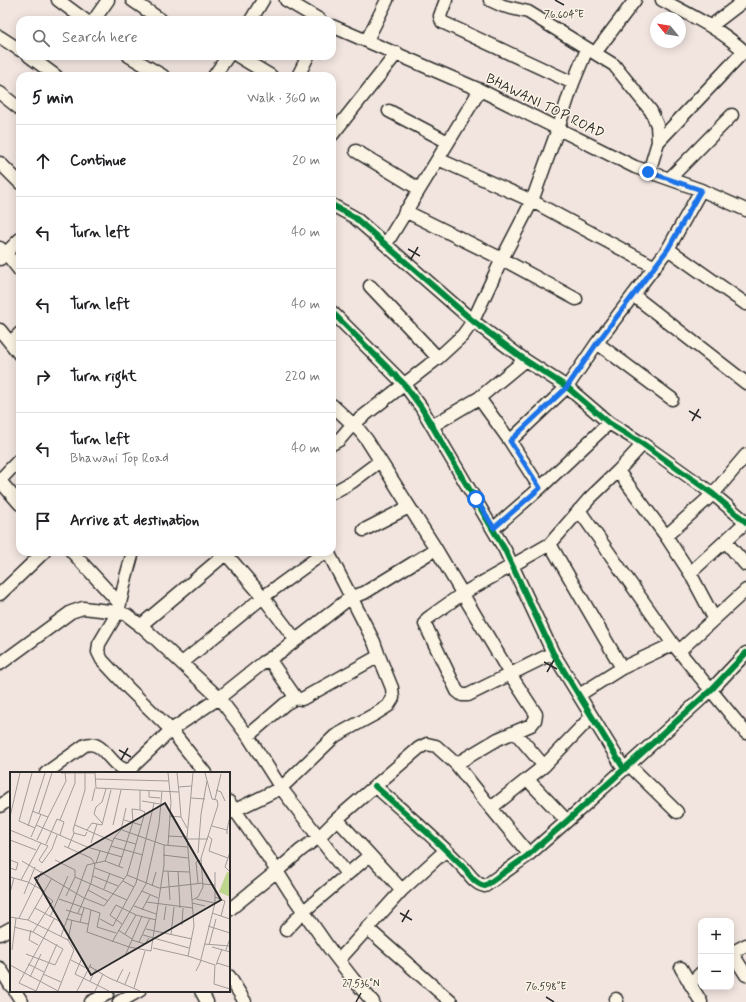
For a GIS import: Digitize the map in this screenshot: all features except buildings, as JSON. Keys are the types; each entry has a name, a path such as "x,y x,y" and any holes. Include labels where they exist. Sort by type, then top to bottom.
{"street":[{"path":"58,0 80,16"},
{"path":"97,16 108,0"},
{"path":"132,0 155,16"},
{"path":"253,16 263,0"},
{"path":"286,0 313,16"},
{"path":"366,40 387,0"},
{"path":"446,0 440,16 442,22 573,83"},
{"path":"490,0 503,6 528,12 614,65 651,111 657,125 658,142 648,172"},
{"path":"336,442 352,425 438,358 463,335 473,321 502,259 532,201 573,83 591,51 635,0"},
{"path":"658,142 745,52 712,26 662,0"},
{"path":"712,26 745,0"},
{"name":"BHAWANI TOP ROAD","path":"336,28 480,90 635,167 701,190 746,210"},
{"path":"0,37 16,47"},
{"path":"336,130 396,53"},
{"path":"34,60 51,72"},
{"path":"135,60 156,72"},
{"path":"217,72 225,60"},
{"path":"245,60 264,72"},
{"path":"300,72 306,60"},
{"path":"386,244 480,90"},
{"path":"0,92 16,106"},
{"path":"389,111 448,142"},
{"path":"670,178 732,115"},
{"path":"356,151 419,189"},
{"path":"438,158 532,201 654,267"},
{"path":"0,163 16,179"},
{"path":"510,441 567,387 597,343 668,249 701,190"},
{"path":"336,207 354,217 473,321 525,360 567,387 609,423 643,444 713,494 746,522 690,573"},
{"path":"405,211 502,259 576,300"},
{"path":"16,242 2,254 16,267"},
{"path":"668,249 746,304"},
{"path":"370,286 438,358"},
{"path":"633,295 746,383"},
{"path":"336,316 404,384 421,407 494,528 553,653 591,717 627,767 676,812"},
{"path":"0,330 16,350"},
{"path":"10,342 16,337"},
{"path":"597,343 672,399"},
{"path":"432,426 479,398 525,360"},
{"path":"479,398 510,441 540,488"},
{"path":"336,409 367,440 436,549 510,674 536,714 535,720 531,725 498,740 456,764"},
{"path":"494,528 540,488 609,423"},
{"path":"553,653 468,695 462,695 457,691 425,624 427,619 462,594 512,564 550,544 579,510 643,444"},
{"path":"666,536 713,494 746,455"},
{"path":"336,491 352,482 380,461"},
{"path":"16,463 0,481 16,499"},
{"path":"618,471 666,536 690,573 714,618"},
{"path":"364,530 409,507"},
{"path":"579,510 676,648 746,733"},
{"path":"725,541 746,565"},
{"path":"550,544 622,668"},
{"path":"47,772 85,744 92,743 100,747 116,764 129,772 171,730 219,698 351,597 364,593 436,549"},
{"path":"0,594 40,556"},
{"path":"75,556 119,608 182,663 219,698 248,736 282,788 347,874"},
{"path":"132,556 119,608 99,644 98,652 102,660 128,689 171,730 204,772"},
{"path":"140,626 223,556"},
{"path":"229,556 295,639"},
{"path":"182,663 263,597 319,556"},
{"path":"330,556 374,642 392,688 393,698 388,706 335,736 282,788 231,808 278,871 290,892 329,948 373,1002"},
{"path":"579,695 622,668 676,648 746,590"},
{"path":"0,664 71,612 83,608 119,608"},
{"path":"375,786 463,866 476,882 485,886 529,854 567,821 711,690 746,653"},
{"path":"248,736 284,704 296,698 302,699 379,656"},
{"path":"269,659 296,698"},
{"path":"491,808 544,766 591,717"},
{"path":"515,732 544,766"},
{"path":"230,909 278,871 301,850 319,837 337,819 419,748 427,744 436,746 456,764 529,854"},
{"path":"527,779 567,821"},
{"path":"0,806 10,799"},
{"path":"337,819 402,890"},
{"path":"339,960 402,890 446,850"},
{"path":"286,930 304,911 370,855"},
{"path":"367,928 451,1002"},
{"path":"0,934 10,929"},
{"path":"734,952 746,945"},
{"path":"733,954 746,975"},
{"path":"0,968 10,984"},
{"path":"681,968 699,1001"},
{"path":"690,984 698,976"},
{"path":"230,978 246,1002"},
{"path":"16,992 22,1002"},
{"path":"120,1002 137,992"},
{"path":"202,992 207,1002"},
{"path":"92,1002 108,996"}],"cycle path":[{"path":"336,207 354,217 473,321 525,360 567,387 609,423 643,444 713,494 746,522"},
{"path":"336,316 404,384 421,407 505,550 553,653 624,769"},
{"path":"375,786 441,845 475,881 485,886 526,857 567,821 711,690 746,653"}],"route":[{"path":"476,499 494,528 540,488 510,441 567,387 597,343 668,249 701,190 670,178 648,172"}]}
